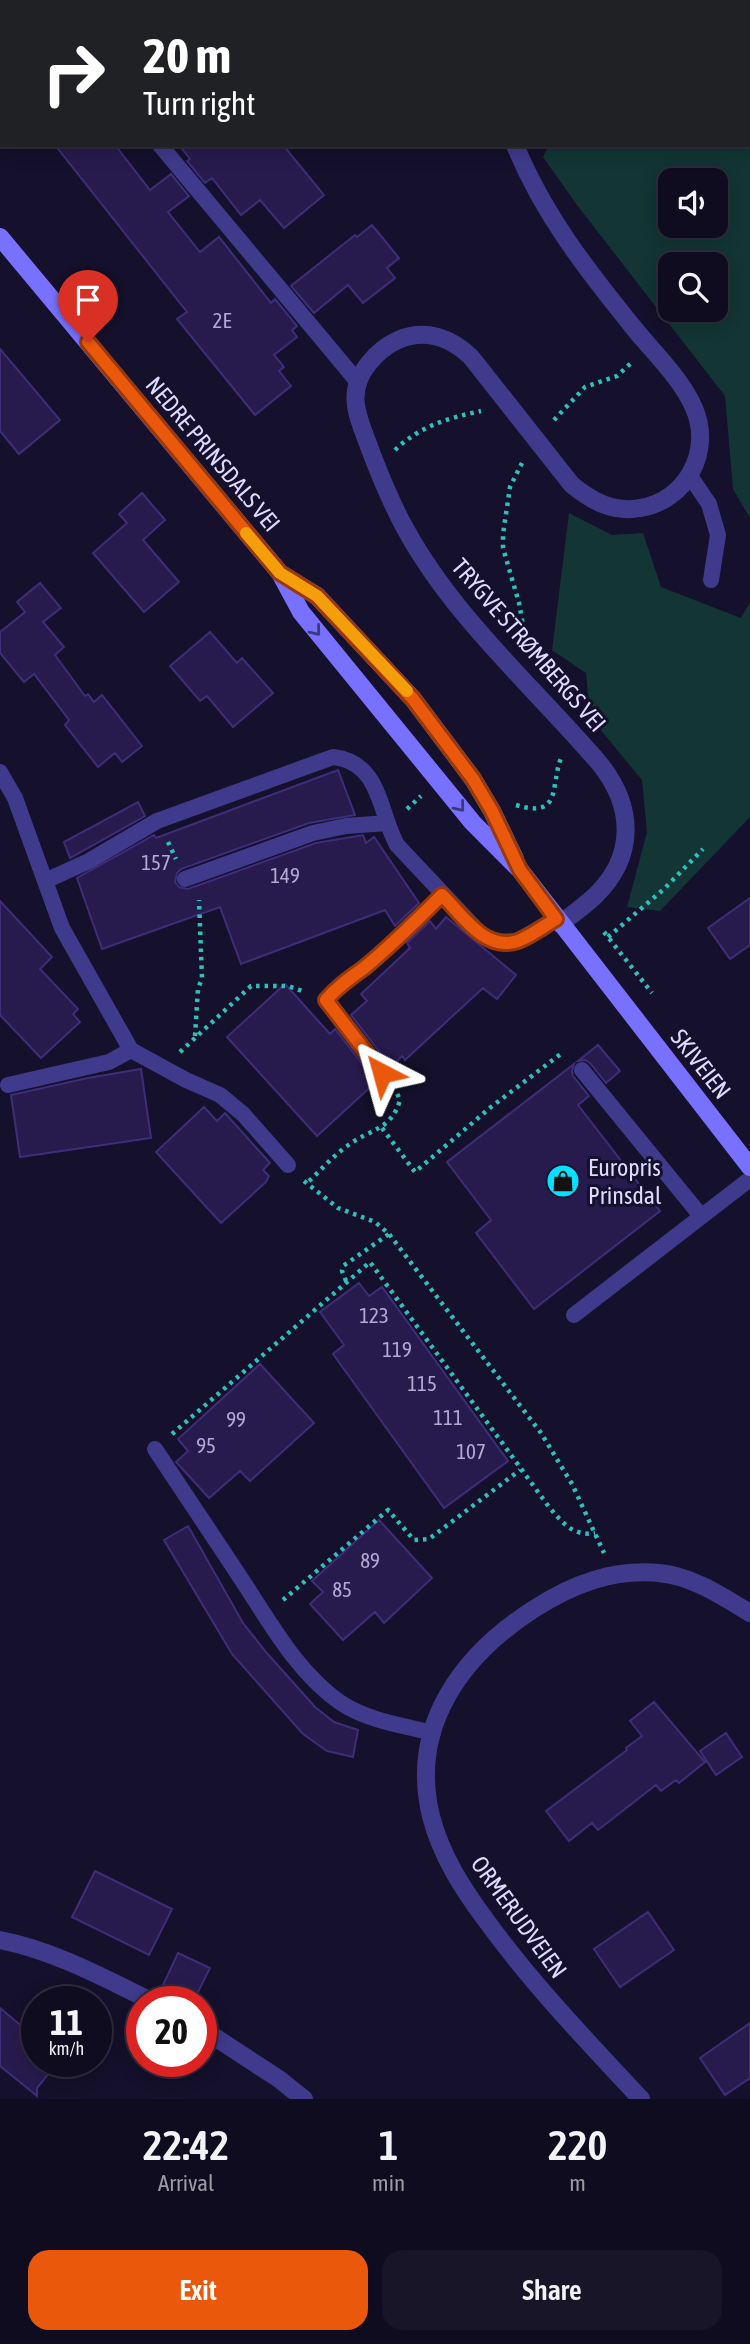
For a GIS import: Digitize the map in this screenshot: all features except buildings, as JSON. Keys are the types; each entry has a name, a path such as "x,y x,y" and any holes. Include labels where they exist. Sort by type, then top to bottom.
{"main road":[{"name":"NEDRE PRINSDALS VEI","path":"0,237 280,573 301,612 473,823 520,870 613,991"},
{"name":"NEDRE PRINSDALS VEI","path":"280,573 317,596 413,699 473,779 492,811 520,870"},
{"name":"SKIVEIEN","path":"613,991 750,1167"}],"street":[{"path":"357,381 375,356 397,340 409,336 437,336 451,341 466,352 572,485 603,505 624,510 658,504 677,491 690,476 695,467 701,438 699,422 691,402 564,239 538,196 516,147"},
{"name":"TRYGVE STRØMBERGS VEI","path":"357,381 354,404 377,468 396,511 424,559 459,607 600,764 618,790 625,814 625,838 619,863 594,897 558,921"},
{"name":"ORMERUDVEIEN","path":"641,2099 584,2039 517,1961 479,1911 447,1858 430,1813 428,1773 433,1733 442,1705 455,1681 473,1657 496,1635 549,1600 596,1578 628,1573 677,1576 710,1590 750,1613"},
{"path":"0,1940 24,1944 126,1989"},
{"path":"217,2038 279,2079 304,2099"}],"lane":[{"path":"162,147 357,381"},
{"path":"690,476 709,503 718,536 711,580"},
{"path":"45,881 89,861 157,821 333,757 347,758 371,782 382,801 397,845 479,932 493,942 517,941 558,921"},
{"path":"0,772 15,798 62,928 131,1050 220,1095 288,1165"},
{"path":"192,877 313,833 346,826 388,823"},
{"path":"382,1073 326,1000 336,988 399,937 442,895"},
{"path":"8,1085 109,1062 131,1050"},
{"path":"582,1070 701,1216"},
{"path":"574,1315 750,1179"},
{"path":"155,1449 264,1617 323,1688 341,1703 377,1720 433,1733"}],"path":[{"path":"553,421 585,387 617,376 631,363"},
{"path":"377,468 411,435 427,426 452,417 511,406"},
{"path":"516,673 527,656 528,645 503,548 503,534 510,487 515,474 541,444"},
{"path":"512,803 533,809 548,804 554,792 559,763 573,734"},
{"path":"410,807 417,798"},
{"path":"157,821 192,877 202,979 198,988 195,1038"},
{"path":"608,937 664,889 703,849"},
{"path":"163,1067 251,986 288,986 326,1000"},
{"path":"382,1128 415,1172 491,1107 564,1052 570,1053 582,1070"},
{"path":"306,1184 347,1145 382,1128 398,1108 400,1100 382,1073"},
{"path":"155,1449 370,1262 520,1471 566,1526 580,1533 595,1533 572,1484 541,1433 389,1234 375,1223 338,1208 306,1184 288,1165"},
{"path":"346,1281 342,1271 344,1266 389,1234"},
{"path":"264,1617 388,1510 414,1539 429,1539 520,1471"}],"green space":[{"path":"548,147 750,147 750,518 733,489 725,396 668,322 728,322 728,252 658,252 658,310 543,157"},
{"path":"569,513 612,535 643,533 661,587 741,618 750,602 750,817 660,911 627,907 647,832 642,780 590,717 586,673 552,650"}],"slow traffic":[{"path":"246,533 280,573 317,596 407,691"}],"place":[{"name":"Europris Prinsdal","path":"563,1181"}],"route":[{"path":"88,342 280,573 317,596 364,644 431,721 473,779 492,811 520,870 556,919 517,941 493,942 479,932 442,895 364,968 336,988 326,1000 382,1073"}]}
